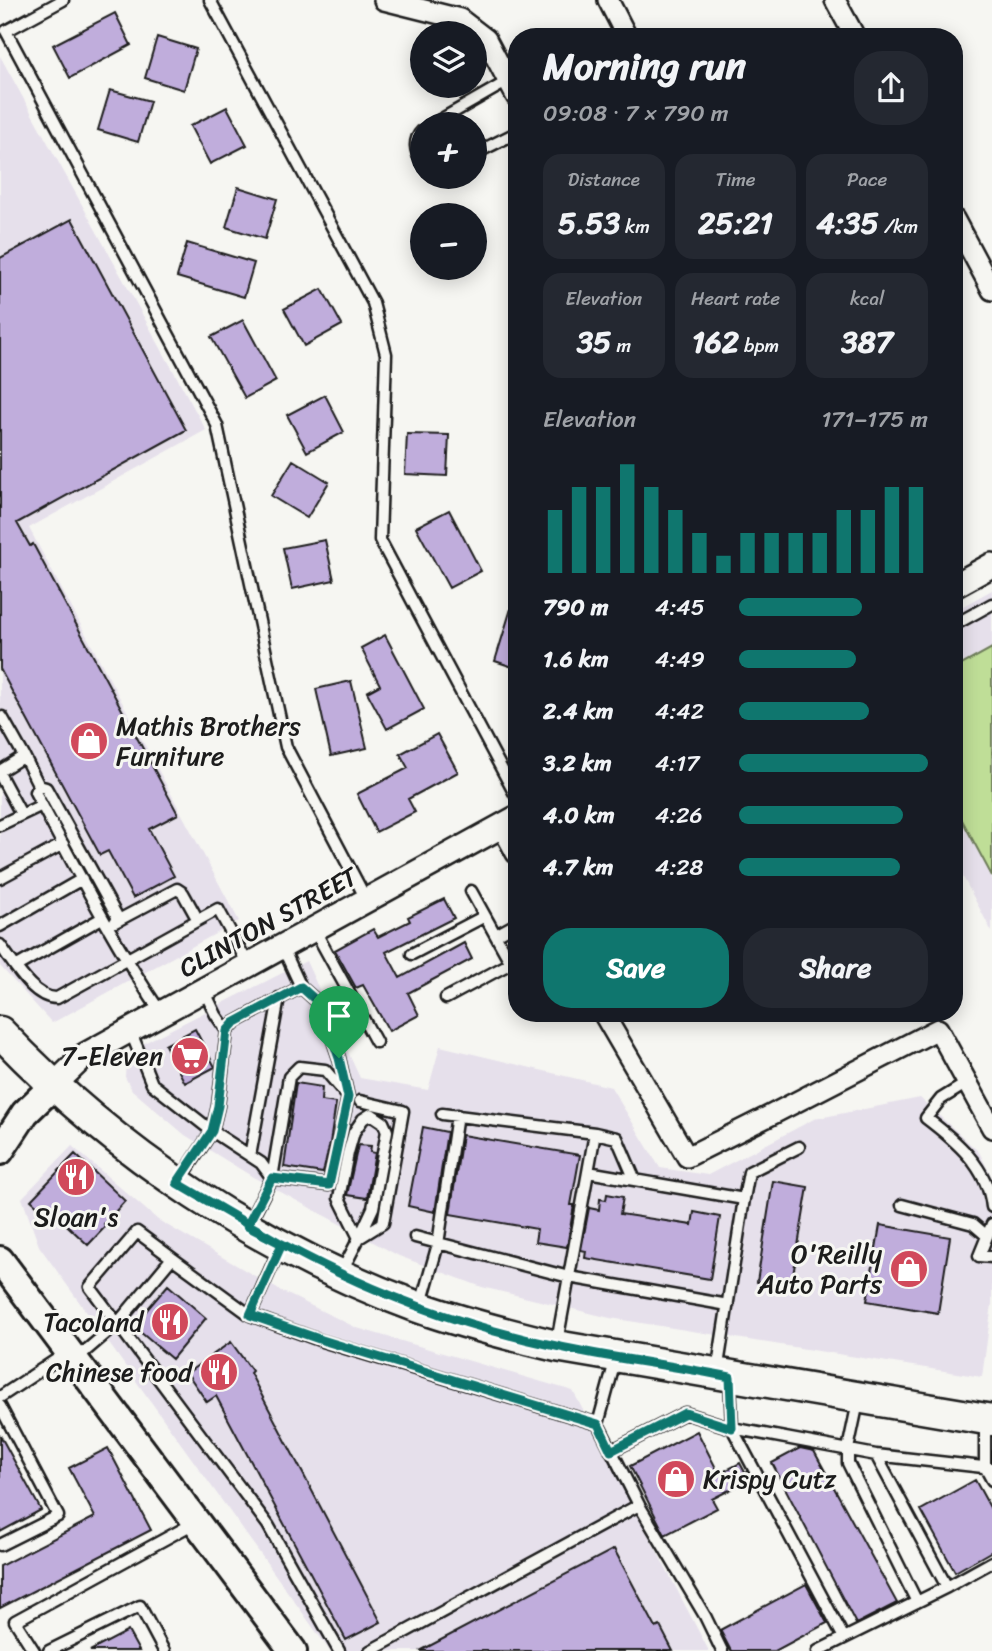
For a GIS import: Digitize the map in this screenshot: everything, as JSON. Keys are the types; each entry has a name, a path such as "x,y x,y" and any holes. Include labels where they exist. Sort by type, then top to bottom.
{"main road":[{"path":"0,1032 80,1110 128,1149 177,1183 247,1226 340,1275 420,1307 487,1329 616,1358 988,1419"},
{"path":"0,1151 24,1113 54,1085"},
{"path":"0,1260 293,1651"}],"street":[{"path":"384,0 460,19 486,39 508,80"},
{"path":"608,0 622,28"},
{"path":"835,0 850,28"},
{"path":"963,236 992,290"},
{"path":"963,581 992,565"},
{"name":"CLINTON STREET","path":"54,1085 85,1055 508,822"},
{"path":"608,1022 687,1157 938,1029 992,1128"}],"lane":[{"path":"63,0 6,31 216,425 286,747 367,899"},
{"path":"210,0 373,303 386,354 380,540 508,781"},
{"path":"459,112 508,90"},
{"path":"487,148 508,137"},
{"path":"963,620 992,604"},
{"path":"1,716 39,786 46,789 119,920"},
{"path":"21,814 0,773 24,756"},
{"path":"39,786 35,792 126,961 161,1013"},
{"path":"0,825 42,805"},
{"path":"0,878 63,844"},
{"path":"0,926 82,879"},
{"path":"17,966 105,922 119,920 177,890 183,893 198,920"},
{"path":"471,891 508,958"},
{"path":"0,945 34,988 50,998 57,998 218,909 249,964"},
{"path":"412,954 485,915"},
{"path":"314,929 376,1042"},
{"path":"496,936 508,929"},
{"path":"130,1030 152,1084 212,1131 261,1163 272,1178 329,1185 348,1097 339,1058 321,1005 301,987 282,946"},
{"path":"446,998 508,965"},
{"path":"177,1183 212,1131 218,1106 227,1031 234,1023 301,987"},
{"path":"204,989 227,1031"},
{"path":"250,1156 279,998"},
{"path":"247,1226 272,1178 289,1077 299,1067 325,1070 348,1097"},
{"path":"967,1083 941,1098 926,1118 951,1137 971,1158 990,1192 992,1207"},
{"path":"359,1238 383,1223 403,1111 360,1101"},
{"path":"340,1275 359,1238 373,1208 387,1131 383,1122 371,1114 363,1119 354,1132 340,1198 359,1238"},
{"path":"442,1114 617,1138 635,1180"},
{"path":"420,1307 438,1244 457,1115"},
{"path":"556,1346 595,1133"},
{"path":"799,1147 749,1172 728,1305 723,1376 732,1428 844,1638"},
{"path":"588,1172 744,1199"},
{"path":"902,1205 973,1223 987,1236"},
{"path":"992,1224 979,1256 992,1257"},
{"path":"340,1651 268,1525 90,1287 137,1232 250,1315 322,1340 598,1424"},
{"path":"415,1237 569,1277 728,1305"},
{"path":"250,1315 282,1244"},
{"path":"0,1397 72,1356 117,1324 172,1258"},
{"path":"616,1358 598,1424 639,1505 705,1616 722,1651"},
{"path":"859,1399 848,1449 848,1464 917,1602"},
{"path":"0,1406 58,1516 0,1545"},
{"path":"611,1451 685,1413 732,1428 876,1455 989,1467"},
{"path":"988,1419 989,1467 992,1480"},
{"path":"876,1455 947,1587"},
{"path":"370,1651 639,1505"},
{"path":"34,1651 15,1621 196,1522"},
{"path":"818,1651 992,1562"},
{"path":"49,1651 140,1606 164,1651"}],"shaded area":[{"path":"0,56 206,430 29,528 239,921 52,1023 0,966"},
{"path":"992,590 992,932 963,877 963,606"},
{"path":"306,961 360,1078 428,1090 440,1046 611,1087 660,1168 708,1175 814,1119 920,1098 979,1152 992,1178 992,1304 982,1377 610,1318 482,1287 399,1256 253,1177 185,1135 132,1090 125,1077 126,1060 146,1042"},
{"path":"72,1146 158,1220 281,1291 357,1328 573,1391 709,1651 330,1651 39,1246 22,1198"}],"green space":[{"path":"992,648 992,876 963,822 963,664"}],"building":[{"path":"115,13 131,45 70,78 53,45"},
{"path":"157,37 196,49 184,90 145,78"},
{"path":"110,90 150,101 138,142 98,130"},
{"path":"227,107 247,145 210,164 190,126"},
{"path":"238,187 277,199 265,239 226,227"},
{"path":"72,219 186,430 17,523 30,546 33,544 178,814 149,829 174,876 133,898 108,851 100,855 0,669 0,258"},
{"path":"187,243 254,263 244,297 177,277"},
{"path":"322,289 342,325 304,346 284,309"},
{"path":"243,320 276,381 245,398 211,337"},
{"path":"325,395 344,432 307,452 287,415"},
{"path":"407,434 449,435 447,476 405,474"},
{"path":"293,460 329,482 307,518 271,496"},
{"path":"449,510 481,571 449,588 416,527"},
{"path":"325,540 334,580 292,589 283,548"},
{"path":"508,618 508,665 495,661"},
{"path":"385,635 424,709 387,729 367,692 380,685 361,648"},
{"path":"351,681 367,748 331,756 316,689"},
{"path":"437,734 458,772 408,799 415,812 376,832 357,794 408,768 400,754"},
{"path":"444,899 454,918 386,952 400,978 464,943 472,959 408,993 419,1015 389,1031 363,985 356,988 335,950 373,929 378,937 410,921 408,917"},
{"name":"7-Eleven","path":"195,1029 215,1067 185,1083 165,1045"},
{"path":"296,1083 322,1087 321,1101 336,1103 323,1173 284,1167"},
{"path":"423,1127 447,1132 435,1212 408,1206"},
{"path":"462,1135 580,1155 567,1247 535,1242 537,1229 450,1214"},
{"path":"358,1145 371,1146 370,1152 375,1153 367,1198 347,1195"},
{"name":"Sloan's","path":"75,1154 125,1201 88,1245 54,1213 50,1217 31,1200"},
{"path":"773,1181 808,1187 791,1287 757,1282"},
{"path":"607,1194 623,1197 620,1214 692,1225 694,1212 720,1217 710,1279 585,1258 586,1251 581,1250 589,1208 599,1210 600,1199 606,1200"},
{"name":"O'Reilly Auto Parts","path":"880,1225 950,1237 938,1313 867,1301"},
{"name":"Tacoland","path":"168,1285 206,1318 172,1359 133,1326"},
{"path":"231,1342 252,1371 250,1373 381,1622 346,1640 216,1396 207,1402 187,1373"},
{"path":"697,1431 719,1474 740,1463 749,1480 712,1499 717,1508 665,1535 630,1466"},
{"path":"0,1435 41,1510 0,1532"},
{"path":"108,1448 151,1530 0,1608 0,1566 95,1517 69,1468"},
{"path":"800,1448 814,1451 897,1603 856,1624 772,1463"},
{"path":"975,1480 992,1511 992,1551 955,1572 921,1510"},
{"path":"614,1549 656,1628 660,1626 673,1651 420,1651"},
{"path":"806,1584 827,1623 775,1651 731,1651 720,1630"},
{"path":"128,1631 139,1651 90,1651"}],"place":[{"name":"Mathis Brothers Furniture","path":"89,741"},
{"name":"7-Eleven","path":"190,1056"},
{"name":"Sloan's","path":"76,1177"},
{"name":"O'Reilly Auto Parts","path":"909,1269"},
{"name":"Tacoland","path":"170,1322"},
{"name":"Chinese food","path":"219,1372"},
{"name":"Krispy Cutz","path":"676,1479"}],"route":[{"path":"339,1058 321,1005 301,987 234,1023 227,1031 218,1106 212,1131 177,1183 247,1226 280,1243 282,1244 340,1275 420,1307 487,1329 556,1346 730,1377 732,1428 685,1413 611,1451 598,1424 322,1340 250,1315 282,1244 247,1226 272,1178 329,1185 348,1097 339,1058"}]}
